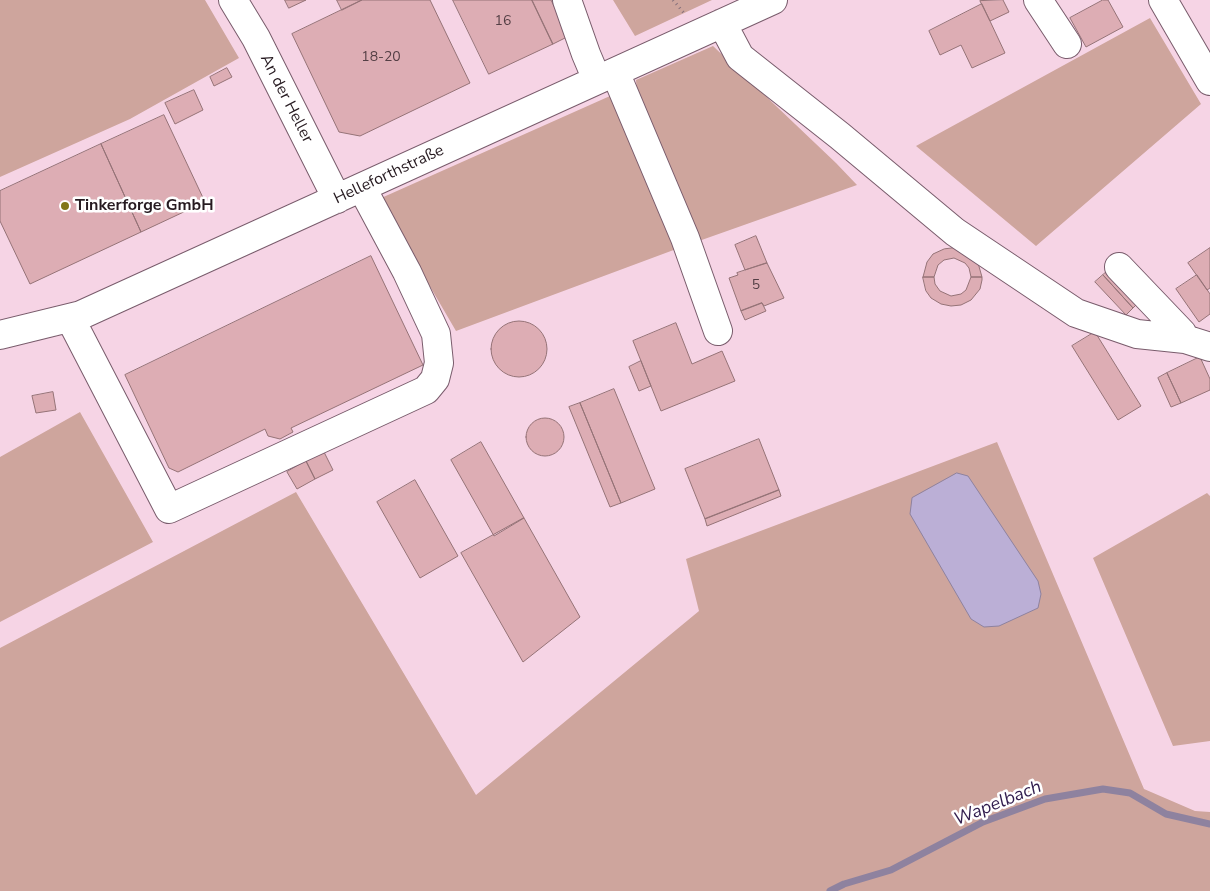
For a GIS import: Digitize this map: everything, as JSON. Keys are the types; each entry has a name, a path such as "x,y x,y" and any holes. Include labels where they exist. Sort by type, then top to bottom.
{"street":[{"name":"An der Heller","path":"233,0 256,38 337,200"},
{"path":"567,0 685,238 718,331"},
{"name":"Helleforthstraße","path":"0,335 81,315 773,0"},
{"path":"1027,0 1030,4 1038,0 1067,44"},
{"path":"1163,0 1210,81"},
{"path":"722,23 740,57 840,136 955,232 1076,313 1137,334 1198,343"},
{"path":"70,318 169,509 426,390 435,379 438,363 436,334 407,272 362,188"},
{"path":"1119,266 1182,333 1198,343"}],"shaded area":[{"path":"0,0 205,0 239,58 130,119 0,177"},
{"path":"613,0 712,0 635,36"},
{"path":"1150,18 1201,104 1036,246 916,146"},
{"path":"713,46 857,185 696,242 638,108 636,80"},
{"path":"610,96 622,110 679,248 456,331 379,199"},
{"path":"80,412 153,542 0,622 0,457"},
{"path":"997,442 1144,789 1195,811 1210,812 1210,891 0,891 0,648 296,492 476,795 699,611 686,559"},
{"path":"957,473 968,476 1038,581 1041,594 1038,608 999,626 984,627 971,619 910,514 912,498"},
{"path":"1207,493 1210,496 1210,741 1173,746 1093,558"}],"building":[{"path":"285,0 306,0 289,8"},
{"path":"337,0 362,0 342,10"},
{"path":"362,0 430,0 470,83 360,136 339,132 292,34"},
{"path":"453,0 532,0 553,44 489,74"},
{"path":"532,0 551,0 569,36 553,44"},
{"path":"1003,0 1009,12 990,21 980,1"},
{"path":"1103,0 1108,0 1123,27 1086,47 1070,18"},
{"path":"982,4 1005,53 972,68 961,45 940,55 929,31"},
{"path":"227,68 232,77 214,86 210,77"},
{"path":"194,90 203,110 175,124 165,103"},
{"path":"164,115 205,202 141,232 101,144"},
{"name":"Tinkerforge GmbH","path":"101,144 141,232 30,284 0,221 0,191"},
{"path":"756,236 767,263 745,270 735,245"},
{"path":"954,248 978,263 982,277 971,277 969,268 965,263 954,258 944,260 938,265 934,277 923,277 927,262 933,254 944,249"},
{"path":"1210,248 1210,288 1207,290 1188,263"},
{"path":"371,256 423,365 291,428 293,432 280,439 268,436 265,429 178,472 169,468 125,375"},
{"path":"767,263 784,298 764,306 762,303 741,311 729,278 738,275 737,273"},
{"path":"1112,267 1142,299 1133,308 1103,275"},
{"path":"1103,275 1133,308 1126,315 1095,282"},
{"path":"1197,275 1210,294 1210,314 1199,322 1176,289"},
{"path":"923,277 934,277 935,284 940,291 951,296 961,294 966,290 971,277 982,277 982,280 980,289 971,300 961,305 951,306 941,304 931,298 926,291"},
{"path":"762,303 766,311 745,320 741,311"},
{"path":"513,321 525,321 539,329 547,343 545,360 539,369 525,377 513,377 503,372 496,365 491,355 491,343 496,333 503,326"},
{"path":"676,323 692,364 722,351 735,381 661,411 633,341"},
{"path":"1095,332 1141,406 1118,420 1072,346"},
{"path":"1200,357 1210,379 1210,390 1181,403 1167,373"},
{"path":"641,361 651,386 639,391 629,367"},
{"path":"1167,373 1181,403 1171,407 1158,378"},
{"path":"614,389 655,489 621,503 580,403"},
{"path":"53,392 56,410 36,413 32,396"},
{"path":"580,403 621,503 610,507 569,407"},
{"path":"545,418 558,424 564,437 558,450 545,456 532,450 526,437 532,424"},
{"path":"759,439 779,490 705,519 685,469"},
{"path":"481,442 524,518 494,536 451,460"},
{"path":"324,452 333,470 315,479 306,461"},
{"path":"306,461 315,479 297,489 287,472"},
{"path":"415,480 458,556 420,578 377,502"},
{"path":"779,490 781,496 707,526 705,519"},
{"path":"524,518 580,617 523,662 461,553"}],"waterway":[{"name":"Wapelbach","path":"830,891 844,884 891,870 983,822 1045,799 1103,789 1130,793 1166,814 1210,824"}],"place":[{"name":"Tinkerforge GmbH","path":"65,206"}]}
